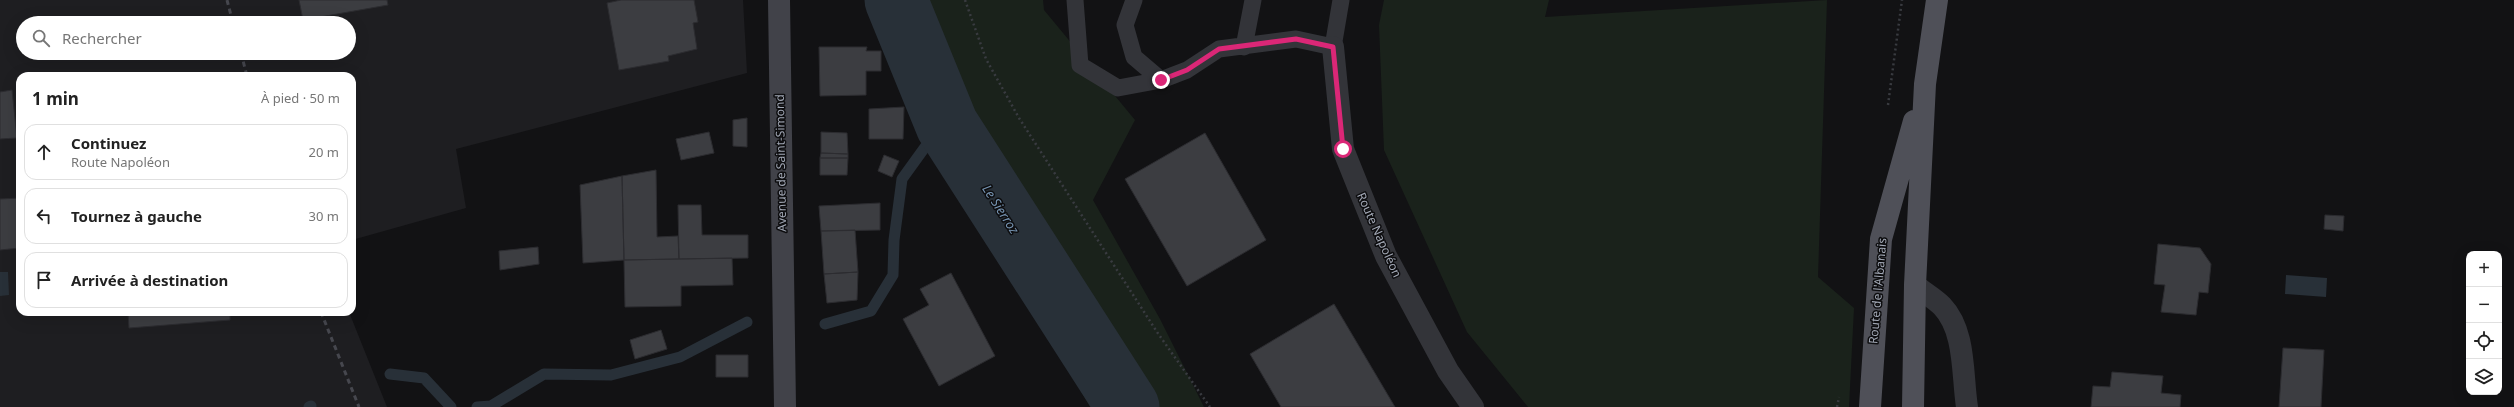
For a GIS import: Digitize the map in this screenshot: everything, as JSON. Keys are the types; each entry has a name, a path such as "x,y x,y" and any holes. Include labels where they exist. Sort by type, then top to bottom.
{"main road":[{"name":"Avenue de Saint-Simond","path":"779,0 785,407"},
{"name":"Route de l'Albanais","path":"1913,407 1915,285 1925,84 1937,0"},
{"name":"Route de l'Albanais","path":"1870,407 1881,239 1925,84"}],"street":[{"name":"Route Napoléon","path":"1333,47 1343,149 1386,256 1448,371 1473,407"},
{"path":"1915,285 1942,306 1952,322 1959,339 1967,407"}],"lane":[{"path":"1075,0 1080,65 1118,88 1161,80 1187,70 1219,49 1244,47 1296,39 1333,47 1342,0"},
{"path":"1134,0 1126,25 1134,57 1161,80"},
{"path":"1244,47 1253,0"}],"path":[{"path":"965,0 986,59 1019,118 1153,325 1210,407"}],"shaded area":[{"path":"0,0 743,0 747,73 456,149 466,208 356,239 356,72 16,72 16,316 351,316 387,407 0,407"},
{"path":"883,0 923,0 954,95 927,128 897,46"},
{"path":"903,0 1043,0 1044,10 1135,120 1093,200 1160,319 1204,407 1090,407 976,205"},
{"path":"1384,0 1549,0 1545,17 1827,0 1818,277 1854,308 1849,407 1528,407 1467,332 1384,150 1379,25"},
{"path":"0,272 8,272 9,295 0,296"},
{"path":"2286,275 2327,278 2326,297 2285,294"}],"building":[{"path":"299,0 387,0 388,5 326,16 302,16"},
{"path":"621,0 694,0 698,22 693,23 697,49 668,56 669,61 619,70 607,3"},
{"path":"819,47 867,47 866,51 881,51 881,71 866,71 866,95 820,96"},
{"path":"12,90 16,138 0,139 0,92"},
{"path":"904,107 903,139 869,139 869,109"},
{"path":"747,118 747,147 733,146 733,120"},
{"path":"709,132 714,153 681,160 676,139"},
{"path":"821,132 847,133 848,154 821,153"},
{"path":"1205,133 1266,240 1187,286 1125,179"},
{"path":"821,153 848,154 848,158 820,158"},
{"path":"884,155 899,161 892,177 878,171"},
{"path":"820,158 848,158 847,175 820,175"},
{"path":"656,170 657,237 678,236 679,259 624,260 622,176"},
{"path":"622,176 624,260 583,263 580,185"},
{"path":"16,198 16,248 0,250 0,199"},
{"path":"880,203 880,230 821,231 819,206"},
{"path":"678,205 701,205 702,235 748,235 748,258 679,259"},
{"path":"2325,215 2344,216 2343,231 2324,229"},
{"path":"855,230 858,272 824,274 821,231"},
{"path":"2158,244 2200,248 2211,264 2208,293 2199,292 2196,315 2161,312 2165,285 2154,284"},
{"path":"538,247 539,264 500,270 499,251"},
{"path":"732,258 733,285 681,286 681,306 625,307 624,260"},
{"path":"858,272 857,300 827,303 824,274"},
{"path":"951,273 995,356 939,386 903,319 929,305 920,289"},
{"path":"1334,304 1395,407 1281,407 1250,354"},
{"path":"128,316 230,316 230,320 129,328"},
{"path":"661,330 667,349 635,359 630,340"},
{"path":"2283,348 2324,350 2321,407 2279,407"},
{"path":"716,355 748,355 748,377 716,377"},
{"path":"2112,372 2163,376 2161,393 2181,395 2180,407 2091,407 2093,386 2110,387"}],"waterway":[{"name":"Le Sierroz","path":"896,0 947,125 1128,407"},
{"path":"825,324 871,311 893,275 894,240 902,179 928,143 947,125"},
{"path":"477,407 491,406 544,374 611,375 680,357 747,322"},
{"path":"390,374 424,378 451,407"}],"railway":[{"path":"227,0 231,16"},
{"path":"243,60 246,72"},
{"path":"323,316 359,407"}],"route":[{"path":"1161,80 1187,70 1219,49 1265,45 1296,39 1333,47 1343,149"}]}
